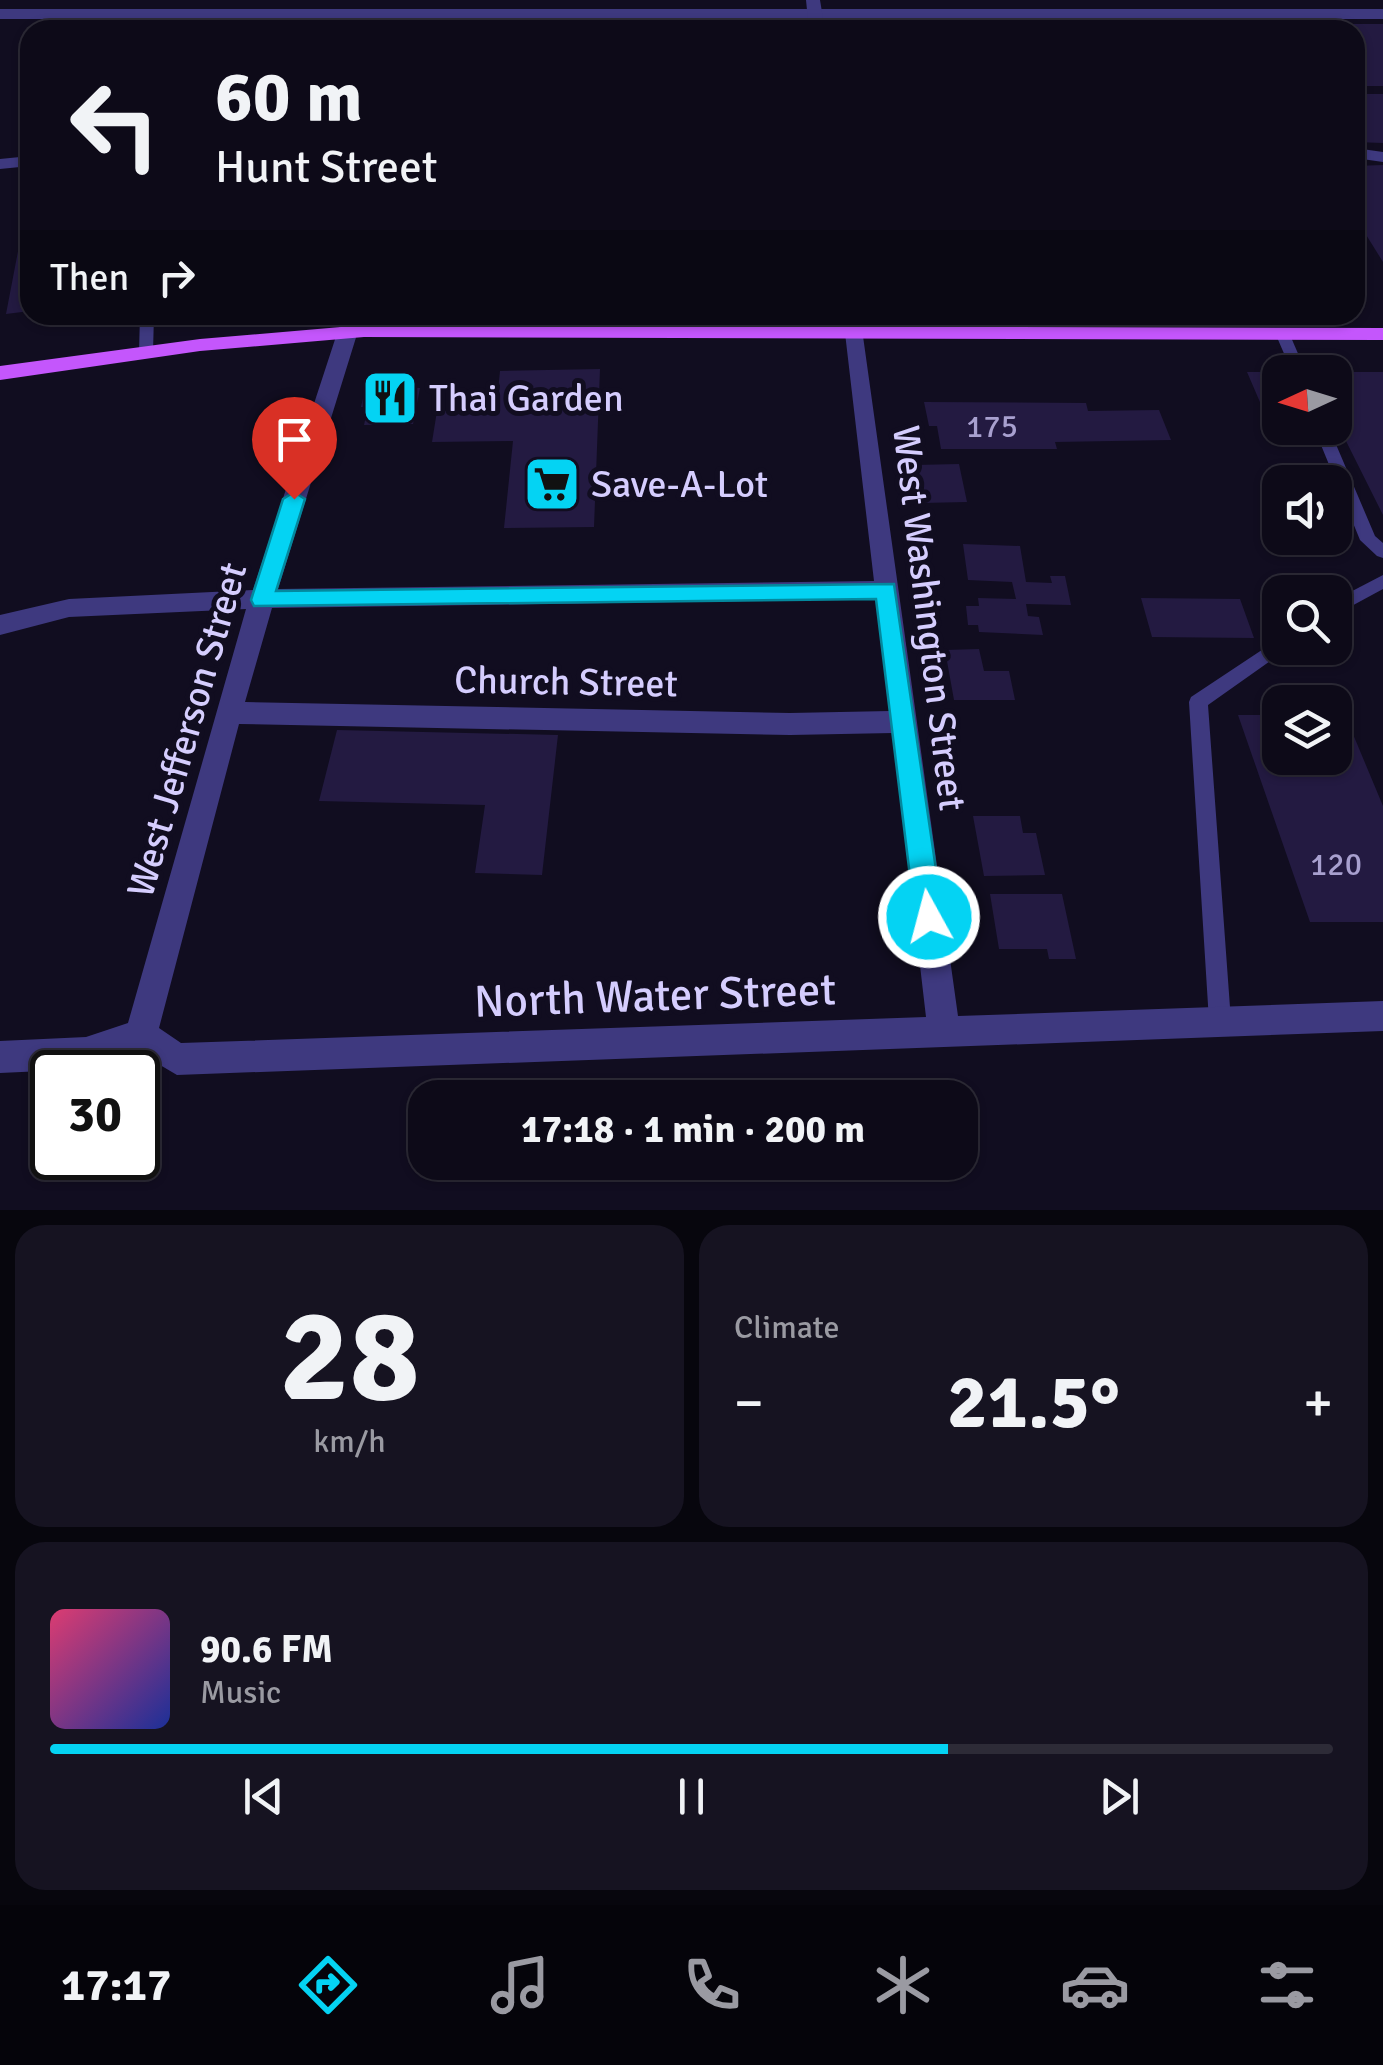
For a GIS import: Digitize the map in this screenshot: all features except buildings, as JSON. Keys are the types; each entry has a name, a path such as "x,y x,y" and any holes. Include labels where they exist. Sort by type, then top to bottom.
{"main road":[{"path":"0,372 343,325"},
{"path":"897,325 1383,334"}],"street":[{"path":"0,14 250,7 450,15 815,15 892,7 1383,14"},
{"path":"1254,15 1257,20"},
{"name":"West Jefferson Street","path":"141,1036 228,714 350,325"},
{"name":"West Washington Street","path":"854,325 944,1030"},
{"path":"0,625 69,608 262,600 886,590"},
{"name":"Church Street","path":"228,714 790,724 903,722"},
{"name":"North Water Street","path":"141,1036 178,1059 1383,1016"},
{"path":"0,1057 86,1054 141,1036"}],"lane":[{"path":"146,352 147,325"},
{"path":"1283,334 1291,355"},
{"path":"1329,445 1368,540 1383,552"},
{"path":"1352,599 1383,582"},
{"path":"1220,1022 1198,702 1262,658"}],"place":[{"name":"Thai Garden","path":"390,398"},
{"name":"Save-A-Lot","path":"552,484"}],"route":[{"path":"294,499 262,600 886,590 929,917"}]}
